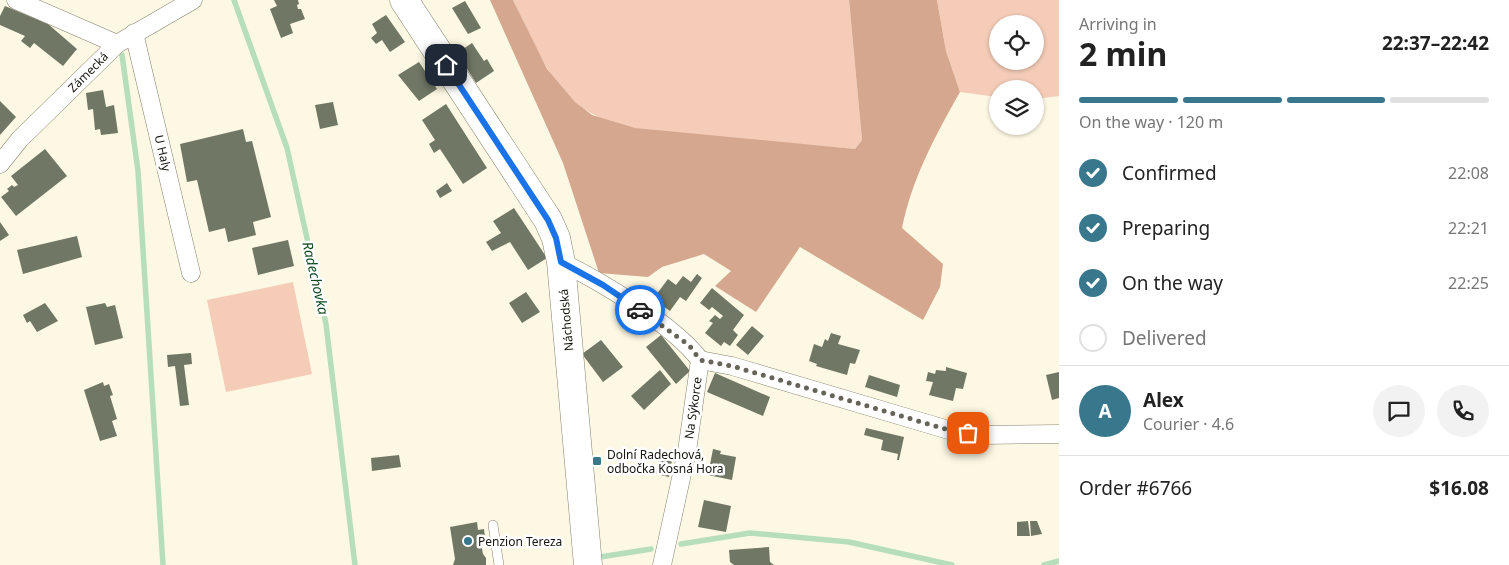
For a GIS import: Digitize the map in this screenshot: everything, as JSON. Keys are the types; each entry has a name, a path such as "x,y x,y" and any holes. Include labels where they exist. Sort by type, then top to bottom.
{"main road":[{"name":"Náchodská","path":"404,0 548,220 556,238 561,262 587,557"}],"street":[{"path":"16,0 117,44"},
{"name":"Zámecká","path":"0,164 20,139 117,44 193,0"},
{"name":"U Haly","path":"134,33 191,273"},
{"name":"Na Sýkorce","path":"561,262 603,285 659,323 689,345 700,360 687,451 662,565"},
{"path":"700,360 732,366 952,431 983,435 1059,434"}],"lane":[{"path":"493,525 499,565"}],"shaded area":[{"path":"490,0 513,0 547,69 575,102 592,115 635,128 855,149 862,140 849,0 937,0 946,51 960,92 933,141 918,175 902,228 943,264 940,287 923,320 800,247 756,312 715,286 731,271 704,254 662,267 648,277 599,273 563,163"},
{"path":"513,0 849,0 862,140 855,149 658,132 623,126 606,120 590,113 565,93 547,68"},
{"path":"937,0 1059,0 1059,96 1044,98 1044,80 989,80 989,96 960,92 946,51"},
{"path":"293,282 312,374 226,392 207,300"}],"building":[{"path":"274,0 298,0 298,9 301,9 305,19 290,24 293,33 281,38 270,9 277,6"},
{"path":"465,1 481,28 468,34 452,8"},
{"path":"5,6 48,24 77,49 63,66 34,43 30,48 21,41 25,36 0,25 0,16"},
{"path":"386,15 405,42 390,52 382,40 376,44 371,38 377,33 372,24"},
{"path":"472,43 484,61 487,59 494,71 476,83 457,53"},
{"path":"419,62 437,89 419,101 398,75"},
{"path":"103,90 106,107 114,105 118,133 101,135 100,129 95,130 93,109 88,110 86,93"},
{"path":"0,101 16,117 0,135"},
{"path":"333,102 338,125 320,129 315,105"},
{"path":"446,104 487,168 463,184 440,149 434,153 429,144 435,140 422,120"},
{"path":"243,129 246,142 252,141 271,217 253,222 256,235 228,242 225,228 209,232 197,180 187,182 180,144"},
{"path":"45,149 67,176 16,216 1,197 9,191 7,189 12,185 14,187 18,185 11,176"},
{"path":"447,183 452,191 440,198 436,191"},
{"path":"514,208 547,258 528,270 510,242 492,251 486,242 501,233 493,221"},
{"path":"0,222 9,235 0,241"},
{"path":"77,236 82,257 23,274 17,250"},
{"path":"288,240 294,266 258,275 252,248"},
{"path":"697,274 702,278 686,301 680,297 670,311 653,299 668,279 676,285 683,276 691,282"},
{"path":"712,288 744,315 733,330 738,335 730,346 724,342 721,346 705,333 713,323 709,321 715,315 720,319 723,316 712,307 709,310 700,303"},
{"path":"526,292 540,312 522,323 509,303"},
{"path":"45,303 58,321 37,332 30,321 27,323 23,315"},
{"path":"105,303 107,307 115,305 123,338 95,345 86,307"},
{"path":"752,326 764,336 748,355 736,345"},
{"path":"831,333 841,336 838,344 860,350 855,364 850,363 847,375 816,366 817,364 809,361 814,344 822,347 825,339 828,341"},
{"path":"661,335 690,371 676,384 646,347"},
{"path":"601,340 623,367 603,382 582,354"},
{"path":"191,353 192,364 184,365 189,405 180,406 175,366 168,367 167,355"},
{"path":"946,367 967,373 963,389 956,388 953,401 929,395 933,382 926,381 928,372 935,374 936,370 946,371"},
{"path":"660,370 671,384 644,410 631,396"},
{"path":"1059,372 1059,398 1052,400 1046,375"},
{"path":"715,373 770,397 763,416 707,392"},
{"path":"869,375 900,385 897,397 865,387"},
{"path":"103,382 104,386 109,384 113,395 110,396 117,419 112,421 117,436 100,441 84,390"},
{"path":"866,428 904,437 899,460 897,460 898,454 881,450 883,440 864,435"},
{"path":"713,449 721,451 720,454 736,457 732,480 708,475"},
{"path":"399,455 401,467 372,471 371,458"},
{"path":"659,458 672,460 669,477 656,474"},
{"path":"704,500 731,506 726,532 698,527"},
{"path":"1028,521 1030,536 1017,536 1017,522"},
{"path":"1030,521 1037,521 1042,534 1031,536"},
{"name":"Penzion Tereza","path":"477,522 478,530 484,529 485,537 480,538 483,554 486,558 486,565 453,565 455,559 450,527"},
{"path":"769,547 770,562 774,565 734,565 730,562 729,550"}],"waterway":[{"name":"Radechovka","path":"234,0 287,148 326,324 355,565"},
{"path":"122,55 138,171 163,565"},
{"path":"681,544 750,533 849,542 952,565"},
{"path":"594,558 651,549"},
{"path":"1044,565 1059,561"}],"way so far":[{"path":"640,310 689,345 700,360 732,366 952,431 968,433"}],"place":[{"name":"Dolní Radechová, odbočka Kosná Hora","path":"597,461"},
{"name":"Penzion Tereza","path":"468,541"}],"route":[{"path":"446,65 548,220 556,238 561,262 603,285 640,310"}]}
